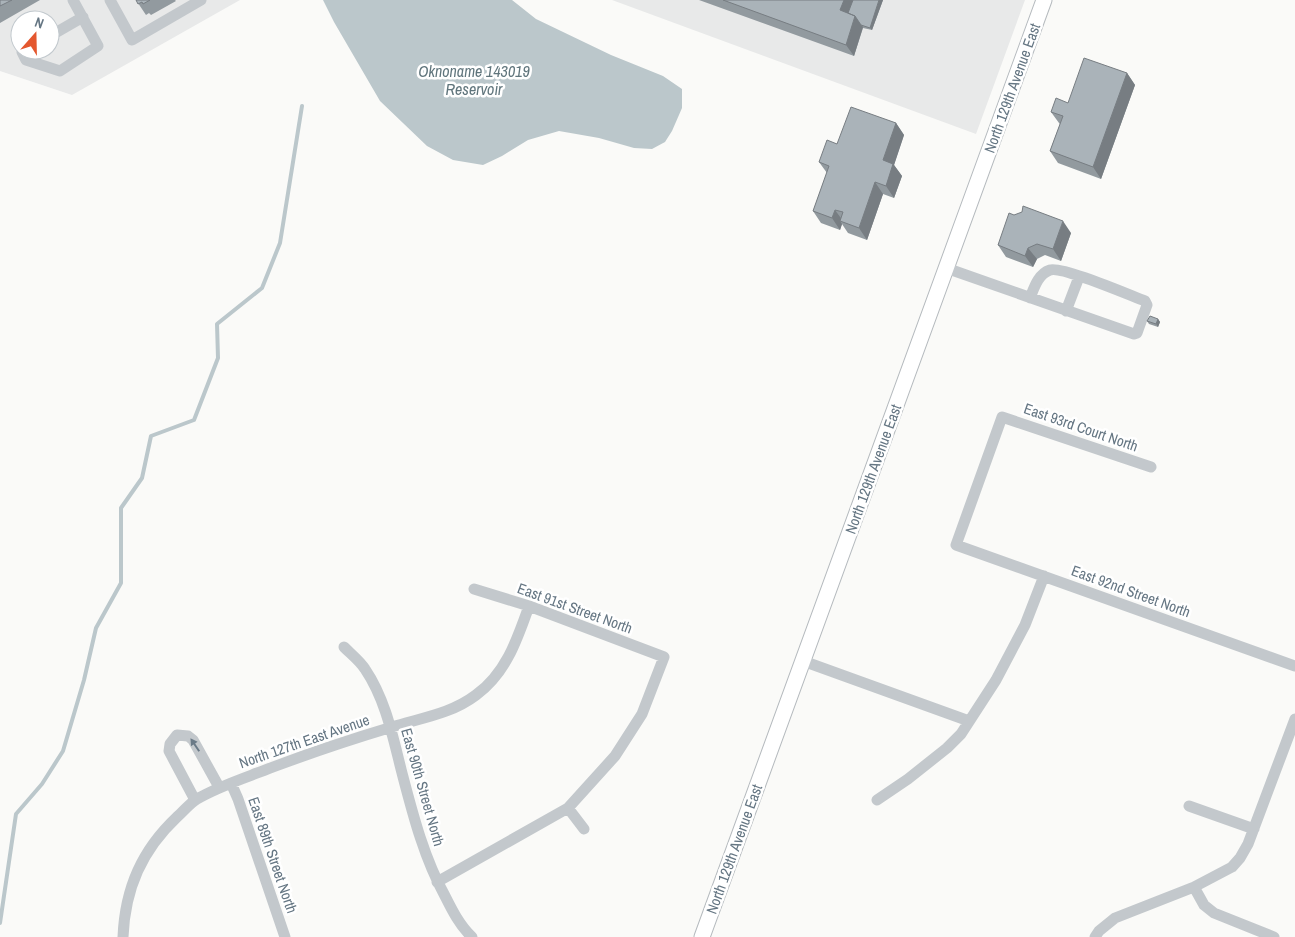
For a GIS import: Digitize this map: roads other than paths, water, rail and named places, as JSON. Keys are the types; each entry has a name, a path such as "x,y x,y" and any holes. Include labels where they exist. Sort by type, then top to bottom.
{"main road":[{"name":"North 129th Avenue East","path":"702,937 1044,0"}],"street":[{"path":"26,60 60,71 98,46 73,0"},
{"path":"110,0 132,40 201,0"},
{"path":"60,30 83,17"},
{"path":"946,268 1066,311 1134,334 1137,333 1147,305 1146,301 1058,270 1049,270 1042,276 1030,298"},
{"path":"1066,311 1079,277"},
{"name":"East 93rd Court North","path":"956,545 1002,417 1151,467"},
{"name":"East 92nd Street North","path":"956,545 1295,666"},
{"path":"877,800 908,779 961,734 996,680 1026,624 1044,576"},
{"name":"East 91st Street North","path":"474,589 529,606 664,657 642,714 615,756 568,808"},
{"name":"North 127th East Avenue","path":"123,937 128,898 141,862 161,832 195,800 225,785 338,743 448,711 460,705 486,687 504,664 513,648 529,606"},
{"name":"East 90th Street North","path":"344,647 364,668 376,688 390,727 410,806 427,858 452,910 472,937"},
{"path":"803,661 969,721"},
{"path":"1095,937 1114,918 1194,887 1232,867 1248,844 1295,719"},
{"name":"East 89th Street North","path":"195,800 168,751 170,744 178,735 188,736 193,740 225,785 238,799 285,937"},
{"path":"1189,806 1254,829"},
{"path":"437,882 568,808 584,829"},
{"path":"1194,887 1204,905 1214,913 1274,937"}],"water":[{"name":"Oknoname 143019 Reservoir","path":"323,0 512,0 536,19 611,55 663,76 682,89 682,108 665,142 652,149 634,148 599,138 559,131 528,140 483,165 453,160 427,146 380,101"}],"waterway":[{"path":"0,923 16,814 42,784 63,751 84,680 96,628 121,583 121,508 142,478 151,436 194,420 218,358 217,324 262,288 280,243 302,106"}]}
